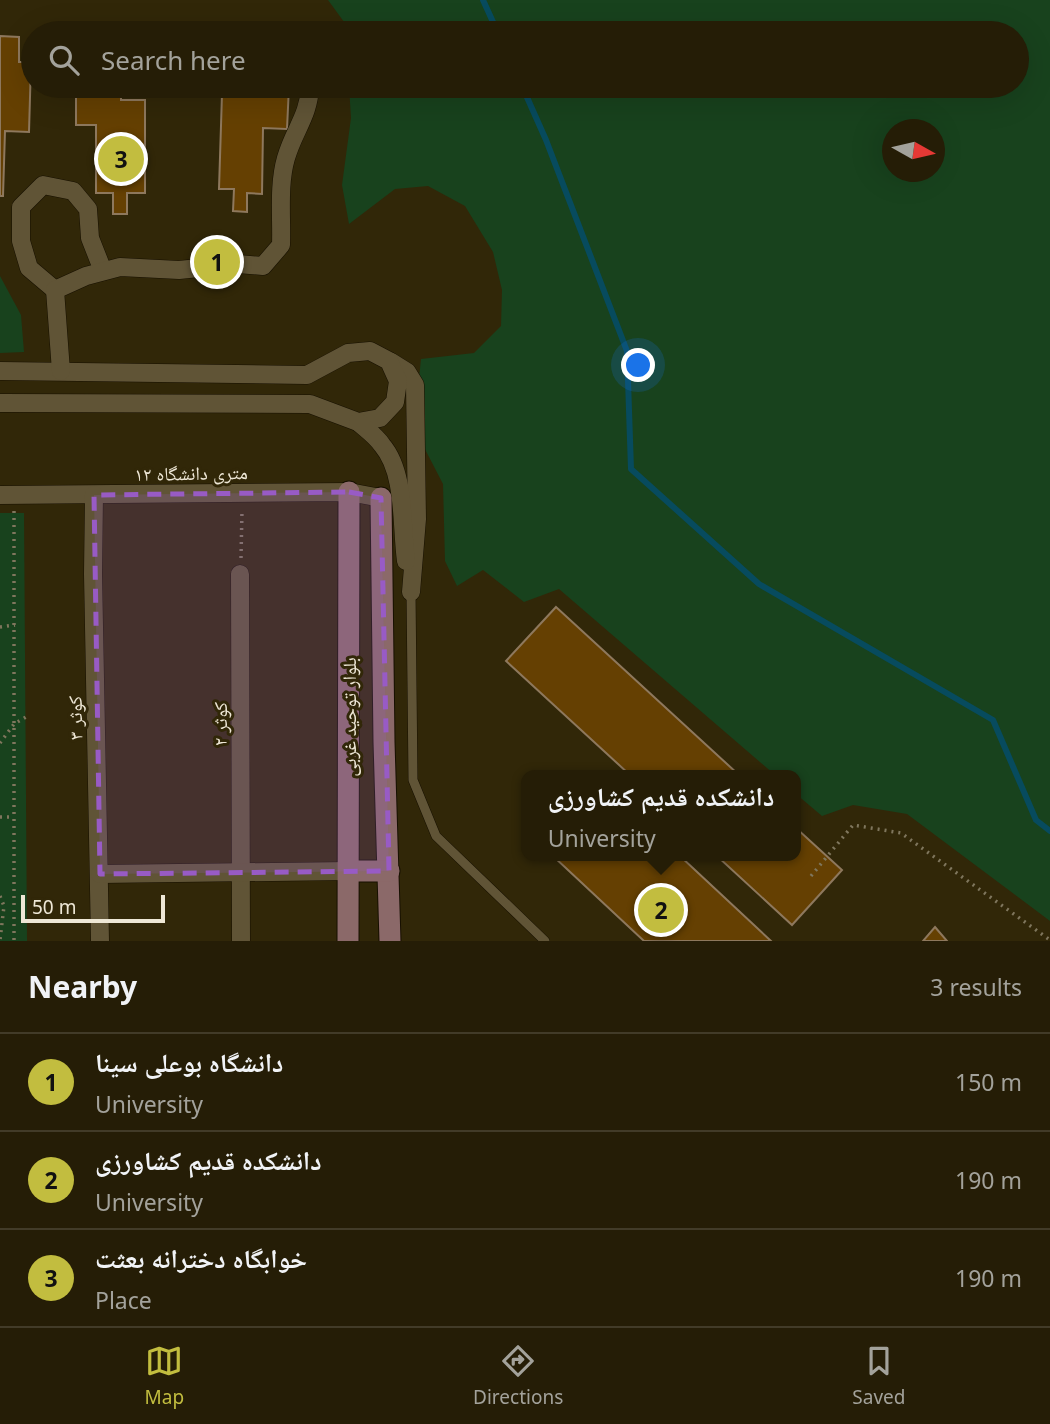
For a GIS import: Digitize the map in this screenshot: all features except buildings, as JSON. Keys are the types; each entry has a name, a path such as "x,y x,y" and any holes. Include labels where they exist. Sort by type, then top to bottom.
{"street":[{"path":"55,290 86,276 120,267 179,270 238,264 263,266 281,246 286,159 309,98"},
{"path":"61,371 55,290 29,268 21,241 21,207 43,185 73,191 88,209 90,238 103,271"},
{"path":"0,371 307,375 348,353 370,351 389,361 407,372 415,385 417,519 411,592"},
{"path":"359,422 380,418 395,402 398,381 389,361"},
{"path":"0,403 310,404 359,422 382,444 393,461 411,592"},
{"name":"۱۲ متری دانشگاه","path":"8,495 349,492 381,498"},
{"name":"بلوار توحید غربی","path":"348,941 349,492"},
{"name":"کوثر ۳","path":"94,495 100,941"},
{"name":"بلوار توحید غربی","path":"381,498 390,941"},
{"name":"کوثر ۲","path":"240,574 242,941"},
{"path":"100,874 388,871"}],"lane":[{"path":"411,592 413,780 436,836 545,941"}],"path":[{"path":"240,574 242,493"},
{"path":"8,495 15,625 14,941"},
{"path":"0,627 15,625"},
{"path":"0,743 14,723 26,717"},
{"path":"0,817 15,817"},
{"path":"811,876 853,825 901,833 1050,940"},
{"path":"0,896 4,906 0,940"}],"highlighted area":[{"path":"349,492 381,498 389,871 100,874 94,495"}],"green space":[{"path":"328,0 1050,0 1050,921 907,814 853,805 822,816 801,798 801,770 769,770 559,589 524,602 483,570 457,586 445,561 443,484 414,428 421,359 474,353 501,326 502,290 493,252 465,206 428,186 395,189 349,224 342,185 351,118 350,98 1029,98 1029,21 343,21"},
{"path":"0,276 21,315 24,352 0,353"},
{"path":"0,513 24,513 27,941 0,941"}],"waterway":[{"path":"483,0 493,21"},
{"path":"527,98 627,351 631,469 759,584 993,720 1036,820 1050,831"}],"place":[{"name":"خوابگاه دخترانه بعثت","path":"121,159"},
{"name":"دانشگاه بوعلی سینا","path":"217,262"},
{"name":"دانشکده قدیم کشاورزی","path":"661,910"}]}
